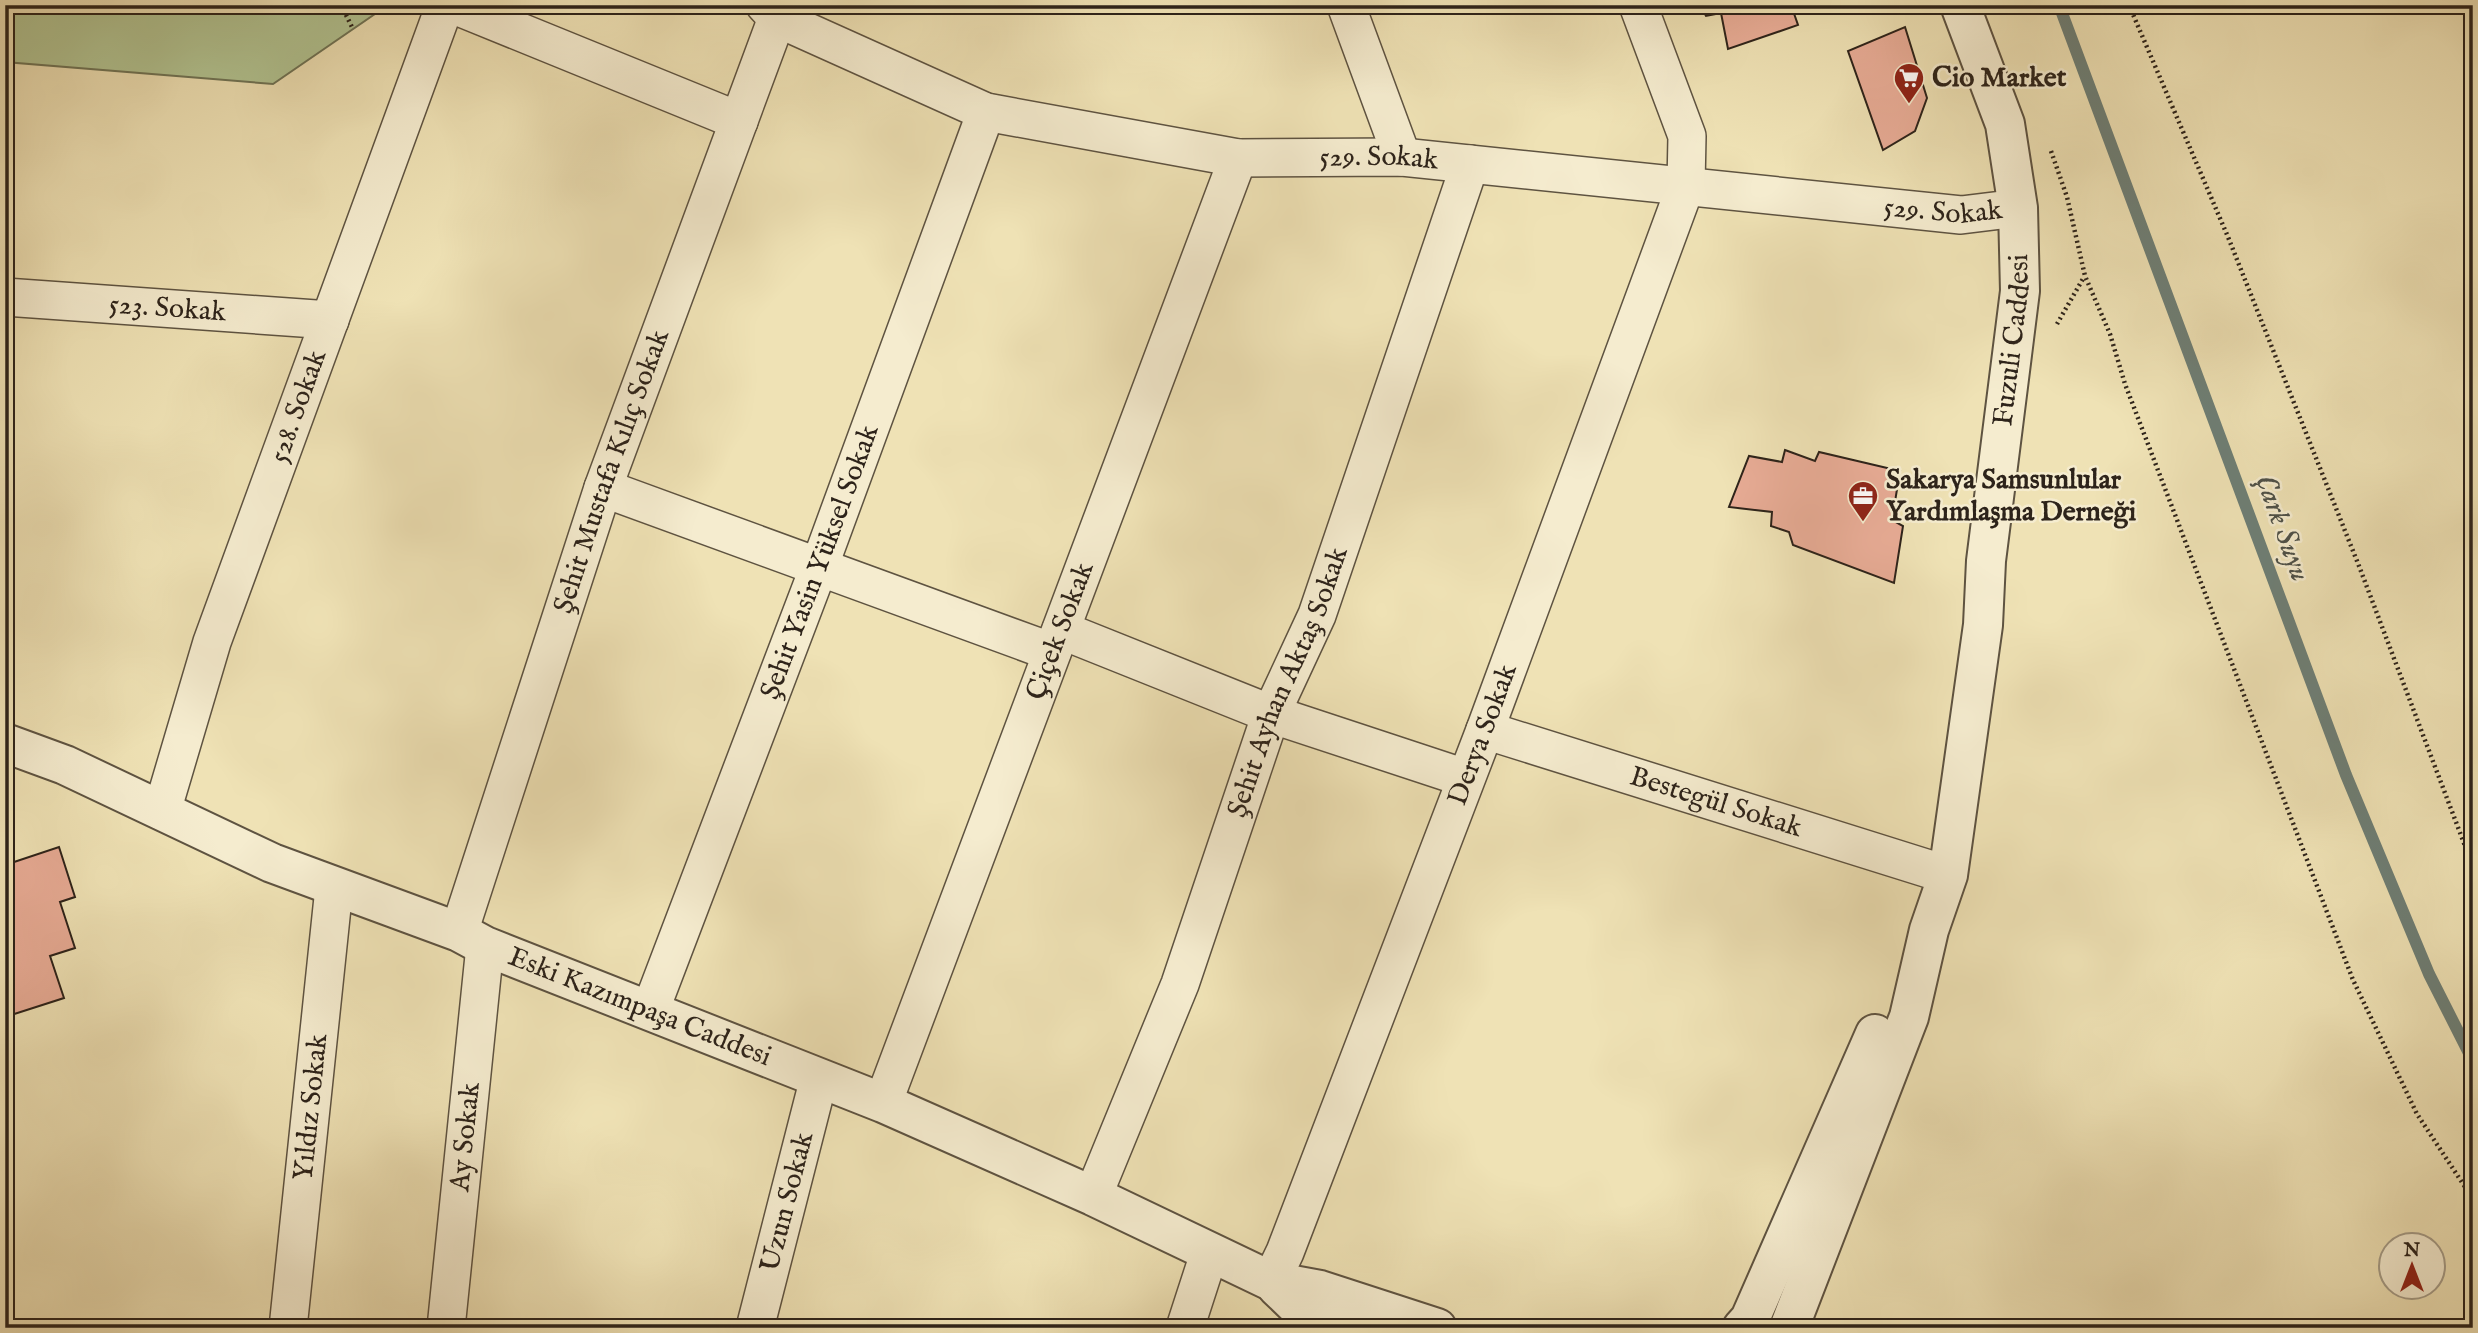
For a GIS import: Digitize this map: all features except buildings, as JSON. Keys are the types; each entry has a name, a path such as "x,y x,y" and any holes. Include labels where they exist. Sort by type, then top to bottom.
{"street":[{"name":"528. Sokak","path":"162,811 212,642 445,5"},
{"path":"454,5 739,121"},
{"path":"1346,5 1402,157"},
{"name":"Derya Sokak","path":"1271,1281 1285,1252 1485,730 1686,185 1687,136 1638,5"},
{"name":"Fuzuli Caddesi","path":"1929,930 1948,875 1983,625 1986,561 2020,291 2018,208 2005,124 1960,5"},
{"name":"Şehit Mustafa Kılıç Sokak","path":"472,939 603,488 739,121 771,11"},
{"name":"529. Sokak","path":"771,11 986,112 1238,158 1402,157 1961,215 2018,208"},
{"name":"Şehit Yasin Yüksel Sokak","path":"650,1011 820,567 986,112"},
{"name":"Çiçek Sokak","path":"883,1103 1238,158"},
{"name":"Şehit Ayhan Aktaş Sokak","path":"1093,1196 1180,984 1271,714 1317,615 1470,164"},
{"name":"523. Sokak","path":"5,297 330,320"},
{"path":"603,488 820,567 1056,641 1465,778"},
{"name":"Bestegül Sokak","path":"1485,730 1948,875"},
{"name":"Eski Kazımpaşa Caddesi","path":"5,743 65,765 272,863 472,939 883,1103 1093,1196 1209,1254 1271,1281 1320,1290 1437,1328"},
{"name":"Yıldız Sokak","path":"288,1328 334,888"},
{"path":"1742,1328 1750,1319 1802,1206 1883,1015 1929,930"},
{"path":"1789,1328 1909,1017 1929,930"},
{"name":"Ay Sokak","path":"446,1328 472,939"},
{"name":"Uzun Sokak","path":"755,1328 818,1078"},
{"path":"1185,1328 1209,1254"},
{"name":"Eski Kazımpaşa Caddesi","path":"1271,1281 1302,1311 1342,1328"}],"path":[{"path":"341,5 354,29"},
{"path":"2129,5 2248,288 2359,566 2473,867"},
{"path":"2085,276 2110,334 2125,384 2353,981 2417,1114 2473,1199"}],"green space":[{"path":"5,5 388,5 273,84 5,62"}],"waterway":[{"name":"Çark Suyu","path":"2059,5 2346,775 2429,974 2473,1061"}],"place":[{"name":"Cio Market","path":"1909,105"},
{"name":"Sakarya Samsunlular Yardımlaşma Derneği","path":"1863,523"}]}
